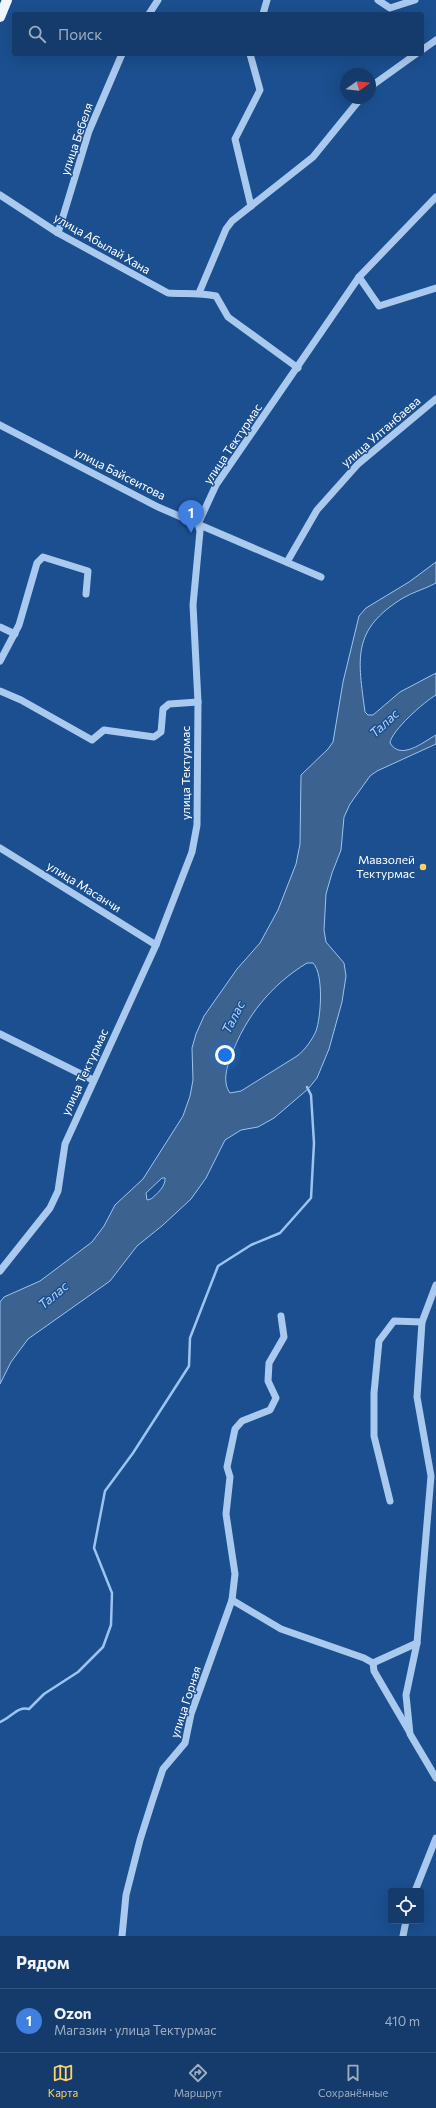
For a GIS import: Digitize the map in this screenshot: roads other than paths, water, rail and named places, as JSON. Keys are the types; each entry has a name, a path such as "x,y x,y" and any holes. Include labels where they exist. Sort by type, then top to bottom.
{"main road":[{"path":"0,16 7,0"}],"street":[{"path":"150,12 158,0"},
{"path":"264,12 267,0"},
{"path":"378,0 390,8 415,0"},
{"path":"424,49 436,40"},
{"name":"улица Бебеля","path":"58,233 88,132 121,56"},
{"path":"251,56 260,90 235,139 252,206"},
{"path":"376,83 413,56"},
{"path":"199,293 226,229 232,221 313,157 356,104"},
{"name":"улица Абылай Хана","path":"0,195 58,233 168,293 199,293 216,296 228,316 298,368"},
{"name":"улица Тектурмас","path":"0,1271 50,1208 58,1191 65,1144 156,945 192,852 197,825 198,702 193,605 200,531 198,524 216,485 298,368 359,277 436,197"},
{"path":"359,277 379,306 436,288"},
{"name":"улица Ултанбаева","path":"288,562 316,510 358,464 436,399"},
{"name":"улица Байсеитова","path":"0,425 158,507 321,577"},
{"path":"0,661 15,634 36,563 43,557 88,571 86,594"},
{"path":"0,626 15,634"},
{"path":"0,691 21,700 92,740 104,730 120,731 154,737 161,732 163,710 169,704 198,702"},
{"name":"улица Масанчи","path":"0,848 156,945"},
{"path":"0,1034 93,1080"},
{"path":"410,1734 406,1695 417,1643 431,1476 417,1397 422,1322 436,1285"},
{"name":"улица Горная","path":"122,1936 126,1895 140,1840 152,1802 163,1770 185,1743 191,1714 232,1600 235,1574 226,1514 230,1477 227,1467 235,1429 242,1421 270,1410 276,1398 268,1381 269,1363 284,1337 281,1316"},
{"path":"390,1501 374,1436 374,1392 379,1341 394,1321 422,1322"},
{"path":"232,1600 281,1629 364,1658 373,1663"},
{"path":"373,1663 417,1643"},
{"path":"373,1663 374,1671 436,1778"},
{"path":"416,1888 436,1838"},
{"path":"403,1936 405,1924"}],"water":[{"name":"Талас","path":"436,562 436,583 403,598 386,610 374,622 366,634 360,661 365,712 368,715 373,715 400,692 436,673 436,695 424,703 402,724 396,731 390,743 395,748 406,750 419,745 436,735 436,744 377,771 370,776 350,804 344,817 341,850 326,894 324,930 326,942 344,963 346,976 342,1002 329,1049 317,1078 308,1089 274,1118 258,1127 241,1130 225,1140 206,1178 191,1199 163,1225 137,1246 110,1281 28,1339 11,1362 0,1384 0,1302 4,1297 40,1281 92,1242 104,1226 115,1205 143,1179 183,1116 190,1096 193,1080 192,1048 204,1016 237,969 260,943 278,910 296,864 300,844 301,775 328,749 333,742 343,682 359,616 366,608 409,582","holes":["307,963 313,963 319,976 320,986 318,1025 312,1038 300,1054 241,1091 230,1093 226,1084 227,1070 237,1041 244,1028 252,1015 271,992 282,981","162,1178 165,1178 163,1187 151,1199 147,1200 146,1193"]}],"waterway":[{"path":"0,1722 21,1709 29,1709 44,1694 78,1672 103,1647 111,1625 112,1593 94,1548 105,1491 133,1453 189,1366 190,1338 218,1266 251,1245 280,1233 311,1198 314,1143 311,1095 307,1087"}],"place":[{"name":"Ozon","path":"191,533"},
{"name":"Мавзолей Тектурмас","path":"423,867"}]}
